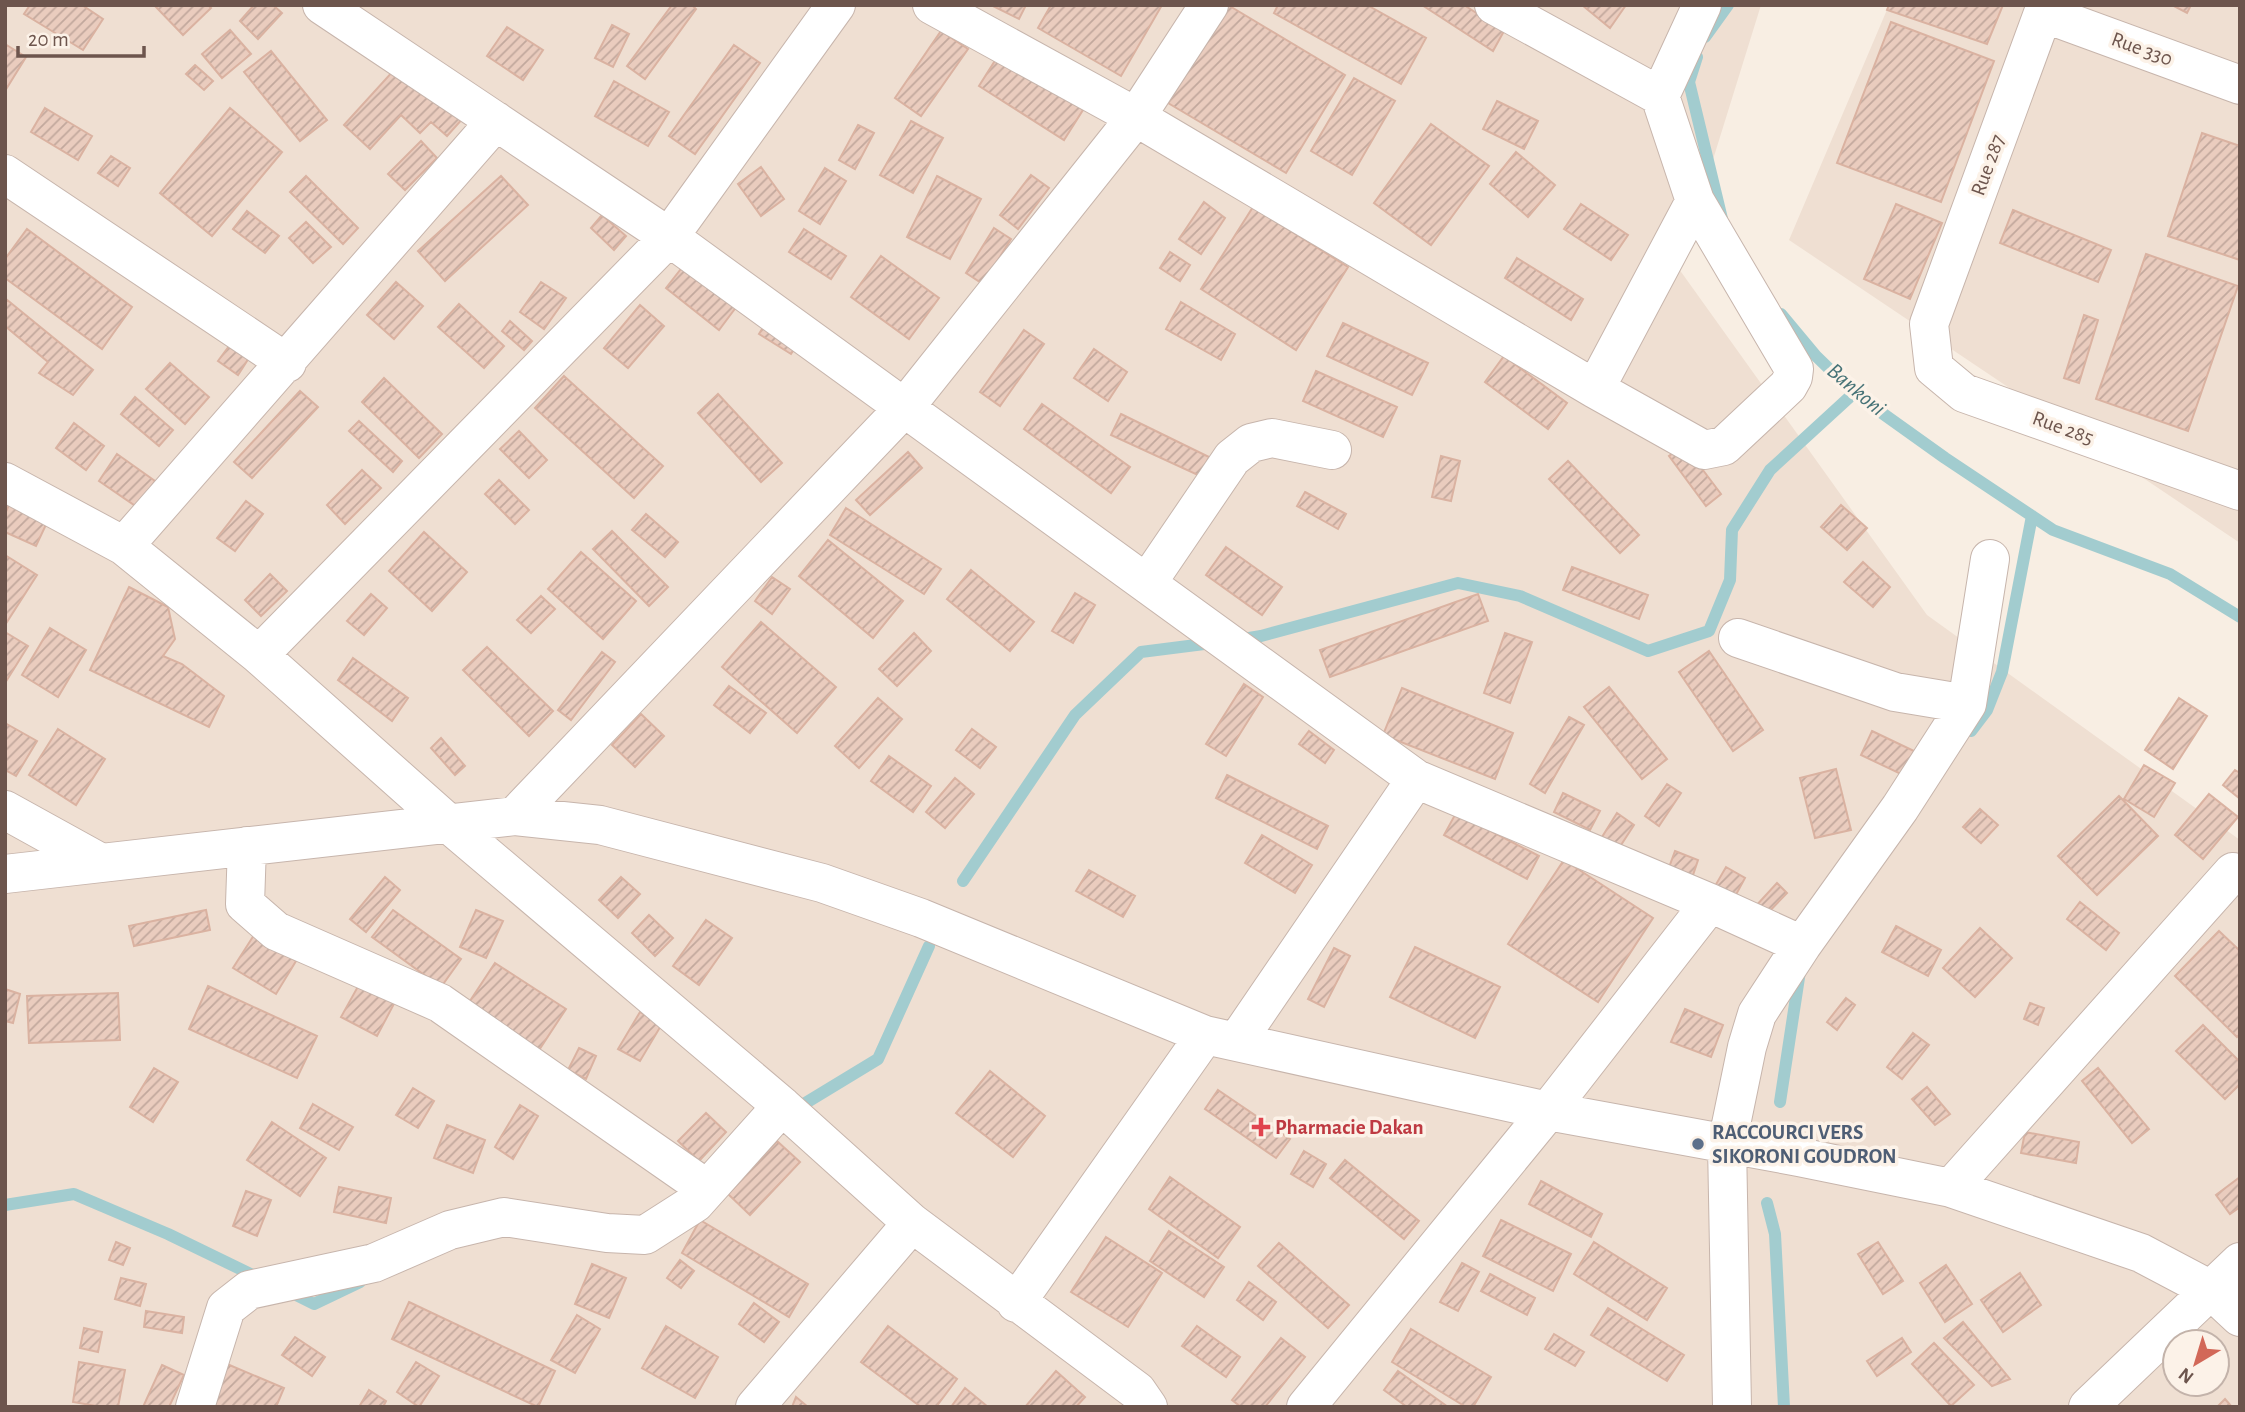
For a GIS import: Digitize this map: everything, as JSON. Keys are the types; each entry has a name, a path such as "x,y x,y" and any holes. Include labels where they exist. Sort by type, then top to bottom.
{"street":[{"path":"322,5 668,237 1416,779 1710,903 1802,946"},
{"path":"259,655 668,237 836,5"},
{"path":"932,5 1136,117 1595,389 1704,450 1724,446 1788,386 1794,369 1695,201 1660,96 1494,5"},
{"path":"515,816 905,407 1136,117 1209,5"},
{"path":"1660,96 1702,5"},
{"name":"Rue 330","path":"2045,9 2240,85"},
{"name":"Rue 287","path":"1929,324 2045,9"},
{"path":"124,547 496,121"},
{"path":"5,174 287,363"},
{"path":"1595,389 1695,201"},
{"name":"Rue 285","path":"1929,324 1934,368 1964,393 2240,491"},
{"path":"1147,583 1232,458 1251,443 1272,438 1332,450"},
{"path":"5,482 124,547 259,655 449,824 782,1106 912,1223 1016,1303 1135,1401"},
{"path":"1732,1407 1727,1144 1747,1047 1757,1014 1900,808 1967,704 1990,559"},
{"path":"1738,638 1895,692 1967,704"},
{"path":"1016,1303 1221,1038 1416,779"},
{"path":"5,810 101,863"},
{"path":"5,874 515,816 600,825 822,883 921,918 1221,1038 1548,1111 1951,1188 2141,1253 2211,1290 2240,1317"},
{"path":"247,846 245,904 276,931 440,1003 707,1189"},
{"path":"1951,1188 2233,872"},
{"path":"1306,1407 1548,1111 1710,903"},
{"path":"195,1407 226,1308 248,1290 374,1262 450,1230 504,1217 607,1233 645,1236 695,1202 782,1106"},
{"path":"755,1407 912,1223"},
{"path":"2088,1407 2240,1262"}],"shaded area":[{"path":"5,5 1761,5 1679,269 1927,615 2240,840 2240,1407 5,1407"},
{"path":"1889,5 2240,5 2240,543 1789,240"}],"building":[{"path":"30,5 82,5 103,19 83,50 24,14"},
{"path":"154,5 208,5 211,8 183,35"},
{"path":"254,5 273,5 282,13 258,39 240,21"},
{"path":"672,5 692,5 696,9 645,79 627,66"},
{"path":"991,5 1026,5 1019,19"},
{"path":"1051,5 1162,5 1121,76 1038,28"},
{"path":"1228,5 1345,75 1286,173 1168,103"},
{"path":"1278,5 1367,5 1426,38 1401,84 1274,13"},
{"path":"1422,5 1464,5 1504,31 1493,51"},
{"path":"1582,5 1626,5 1610,28"},
{"path":"1889,5 2003,5 1987,44 1887,10"},
{"path":"2172,5 2191,5 2187,13"},
{"path":"1891,22 1994,61 1941,202 1837,163"},
{"path":"612,25 629,34 613,67 595,58"},
{"path":"507,27 543,50 523,80 487,56"},
{"path":"230,30 251,54 222,78 202,54"},
{"path":"941,31 968,49 921,116 895,98"},
{"path":"5,44 26,57 5,91"},
{"path":"734,45 760,63 695,154 669,136"},
{"path":"1003,48 1088,102 1064,140 979,86"},
{"path":"271,51 327,120 300,141 244,72"},
{"path":"195,65 213,81 204,90 186,74"},
{"path":"394,70 465,116 447,136 431,122 420,133 401,115 370,149 344,125"},
{"path":"1354,78 1395,101 1352,175 1311,151"},
{"path":"614,81 669,112 648,146 595,116"},
{"path":"1497,101 1538,121 1524,149 1483,129"},
{"path":"45,108 92,136 78,160 31,132"},
{"path":"230,108 282,152 212,236 160,193"},
{"path":"911,121 943,138 913,193 880,175"},
{"path":"1431,124 1489,166 1431,245 1374,203"},
{"path":"858,125 874,133 855,169 839,160"},
{"path":"2202,133 2240,146 2240,260 2168,236"},
{"path":"421,141 437,158 405,190 388,174"},
{"path":"1516,152 1555,185 1528,217 1490,184"},
{"path":"111,156 130,168 118,186 98,173"},
{"path":"761,167 784,199 761,216 738,184"},
{"path":"825,168 846,181 820,224 799,211"},
{"path":"1031,175 1049,188 1018,229 1000,215"},
{"path":"306,176 358,228 343,244 290,192"},
{"path":"501,176 528,205 445,281 418,251"},
{"path":"937,176 981,199 950,259 907,237"},
{"path":"1204,202 1225,218 1201,254 1179,239"},
{"path":"1581,204 1628,235 1611,260 1564,229"},
{"path":"1896,204 1942,223 1910,299 1864,279"},
{"path":"1253,207 1348,267 1296,350 1201,289"},
{"path":"2013,210 2111,250 2098,282 2000,243"},
{"path":"247,211 279,236 265,253 233,229"},
{"path":"602,215 626,236 614,250 591,228"},
{"path":"306,222 331,247 313,263 289,238"},
{"path":"994,228 1011,239 983,284 966,273"},
{"path":"27,229 132,307 102,349 5,278 5,259"},
{"path":"804,229 846,256 831,279 789,252"},
{"path":"1170,252 1190,265 1180,281 1160,268"},
{"path":"2146,254 2238,286 2188,431 2096,399"},
{"path":"881,256 939,298 909,339 851,297"},
{"path":"1517,258 1583,299 1571,320 1505,278"},
{"path":"688,260 740,302 719,330 666,288"},
{"path":"396,282 423,306 394,339 367,315"},
{"path":"541,282 566,298 544,329 520,312"},
{"path":"6,299 93,370 73,395 39,373 48,362 5,326"},
{"path":"1181,302 1235,334 1221,360 1166,329"},
{"path":"459,304 504,346 484,368 438,327"},
{"path":"640,305 664,326 628,368 604,348"},
{"path":"2084,315 2098,320 2079,383 2064,378"},
{"path":"510,321 532,341 524,350 502,331"},
{"path":"767,321 799,342 791,354 759,334"},
{"path":"1343,323 1428,363 1412,395 1327,356"},
{"path":"1024,330 1044,344 1000,406 980,392"},
{"path":"235,338 254,350 238,375 218,361"},
{"path":"1094,349 1127,372 1108,401 1074,378"},
{"path":"1504,356 1567,403 1548,429 1485,382"},
{"path":"170,363 209,397 185,424 146,389"},
{"path":"1316,371 1397,407 1383,437 1303,401"},
{"path":"564,376 663,466 634,498 535,408"},
{"path":"384,378 442,434 419,458 362,402"},
{"path":"300,391 318,407 252,478 234,462"},
{"path":"718,394 782,463 761,482 698,413"},
{"path":"135,397 173,430 159,446 121,414"},
{"path":"1042,404 1130,467 1111,493 1024,429"},
{"path":"1121,414 1209,457 1200,476 1111,435"},
{"path":"359,421 402,461 393,472 349,431"},
{"path":"74,423 104,446 86,470 56,448"},
{"path":"519,431 547,460 529,478 500,449"},
{"path":"1684,445 1721,494 1706,506 1669,456"},
{"path":"908,452 922,468 870,515 856,500"},
{"path":"117,454 155,481 137,507 99,481"},
{"path":"1441,456 1460,461 1451,501 1432,497"},
{"path":"1568,461 1639,535 1620,553 1549,479"},
{"path":"362,470 381,488 345,524 327,505"},
{"path":"499,480 529,510 515,524 485,494"},
{"path":"1305,492 1346,514 1338,529 1297,506"},
{"path":"12,498 51,514 36,546 5,532 5,514"},
{"path":"246,501 263,514 235,551 217,538"},
{"path":"1841,505 1867,528 1847,550 1821,527"},
{"path":"846,508 941,569 924,594 830,535"},
{"path":"646,514 678,542 665,557 632,530"},
{"path":"612,531 668,587 649,606 593,549"},
{"path":"424,532 467,572 432,611 389,571"},
{"path":"828,540 903,601 873,638 799,576"},
{"path":"1226,547 1282,587 1262,615 1206,575"},
{"path":"581,552 636,601 603,639 548,589"},
{"path":"5,555 37,575 5,625"},
{"path":"1863,562 1890,587 1873,607 1844,582"},
{"path":"1572,567 1648,595 1639,619 1563,590"},
{"path":"971,570 1034,622 1010,651 947,599"},
{"path":"270,574 287,591 261,616 245,600"},
{"path":"772,577 790,589 772,614 755,601"},
{"path":"129,587 168,607 175,639 163,656 182,664 224,696 209,727 90,670"},
{"path":"1075,593 1095,605 1073,643 1052,631"},
{"path":"371,594 387,608 364,635 347,621"},
{"path":"1478,594 1488,621 1330,677 1320,650"},
{"path":"541,596 555,609 531,633 517,620"},
{"path":"761,622 836,687 797,733 722,667"},
{"path":"50,628 86,650 58,697 22,675"},
{"path":"5,632 28,646 7,680 5,678"},
{"path":"914,633 931,651 897,686 879,669"},
{"path":"1505,633 1532,642 1510,703 1484,693"},
{"path":"487,647 553,711 529,736 463,670"},
{"path":"1709,651 1763,730 1733,751 1679,672"},
{"path":"602,652 615,662 571,720 558,710"},
{"path":"353,658 408,698 392,721 338,680"},
{"path":"1244,684 1263,697 1226,756 1206,744"},
{"path":"729,686 766,713 750,733 714,705"},
{"path":"1609,687 1667,759 1642,779 1584,707"},
{"path":"1402,688 1513,733 1495,779 1383,735"},
{"path":"878,698 902,719 859,768 835,746"},
{"path":"2179,698 2207,716 2173,769 2145,750"},
{"path":"641,714 664,736 635,767 612,745"},
{"path":"1569,717 1584,725 1545,793 1530,784"},
{"path":"5,723 37,741 16,776 5,770"},
{"path":"58,729 105,759 76,805 29,775"},
{"path":"972,729 996,747 980,768 956,750"},
{"path":"1309,731 1334,750 1325,763 1299,744"},
{"path":"1872,731 1914,751 1903,775 1861,755"},
{"path":"441,738 465,766 455,775 431,748"},
{"path":"889,756 931,786 913,812 871,781"},
{"path":"2144,765 2175,783 2154,817 2124,799"},
{"path":"1836,769 1851,830 1815,838 1800,778"},
{"path":"2235,770 2240,773 2240,799 2223,785"},
{"path":"1227,775 1328,826 1317,849 1216,798"},
{"path":"955,778 974,794 945,828 926,812"},
{"path":"1667,784 1681,793 1659,826 1645,816"},
{"path":"1563,793 1600,811 1590,830 1554,812"},
{"path":"2209,794 2238,817 2203,859 2175,835"},
{"path":"2119,796 2158,836 2097,895 2058,856"},
{"path":"1980,809 1998,825 1981,843 1963,827"},
{"path":"1456,813 1539,856 1527,879 1444,835"},
{"path":"1617,813 1634,825 1619,848 1602,837"},
{"path":"1262,835 1312,865 1295,893 1245,863"},
{"path":"1675,851 1698,860 1691,881 1667,873"},
{"path":"1564,860 1653,918 1598,1002 1508,944"},
{"path":"1726,867 1745,878 1731,904 1711,893"},
{"path":"1089,870 1135,896 1123,917 1076,891"},
{"path":"385,877 400,890 366,932 350,919"},
{"path":"621,877 640,894 618,918 599,900"},
{"path":"1777,883 1787,893 1764,917 1754,908"},
{"path":"2080,902 2119,933 2106,950 2067,919"},
{"path":"206,910 210,930 134,946 129,926"},
{"path":"393,910 461,959 441,987 372,937"},
{"path":"476,910 503,921 486,958 460,947"},
{"path":"649,915 673,938 655,956 632,933"},
{"path":"706,920 732,938 699,985 673,966"},
{"path":"1896,926 1941,950 1928,976 1882,952"},
{"path":"1980,928 2012,958 1975,997 1943,968"},
{"path":"2219,931 2240,951 2240,1034 2237,1037 2175,976"},
{"path":"254,935 296,961 276,994 233,968"},
{"path":"1415,947 1500,987 1475,1038 1390,997"},
{"path":"1334,948 1350,956 1324,1007 1308,999"},
{"path":"495,963 566,1009 539,1050 468,1004"},
{"path":"361,981 396,1000 377,1036 341,1017"},
{"path":"208,986 317,1036 297,1078 189,1029"},
{"path":"5,989 20,994 13,1023 5,1021"},
{"path":"118,993 120,1040 29,1043 27,996"},
{"path":"1846,998 1855,1005 1837,1030 1827,1022"},
{"path":"2030,1003 2044,1008 2038,1025 2024,1019"},
{"path":"1685,1009 1723,1025 1711,1057 1671,1042"},
{"path":"640,1012 662,1024 640,1061 618,1049"},
{"path":"2203,1025 2240,1062 2240,1084 2225,1099 2176,1051"},
{"path":"1913,1033 1929,1045 1902,1079 1887,1067"},
{"path":"579,1048 596,1056 586,1079 568,1070"},
{"path":"154,1068 178,1082 153,1122 130,1107"},
{"path":"2098,1068 2149,1129 2132,1143 2082,1081"},
{"path":"990,1071 1045,1116 1013,1157 956,1113"},
{"path":"1927,1087 1950,1114 1935,1125 1912,1099"},
{"path":"413,1088 434,1101 418,1128 396,1115"},
{"path":"1218,1090 1290,1139 1276,1158 1205,1109"},
{"path":"313,1104 353,1127 339,1150 300,1128"},
{"path":"520,1105 538,1116 513,1159 495,1147"},
{"path":"706,1113 726,1132 699,1161 678,1141"},
{"path":"272,1122 326,1158 300,1196 247,1160"},
{"path":"447,1125 485,1140 473,1173 434,1158"},
{"path":"2025,1132 2079,1142 2076,1163 2021,1153"},
{"path":"777,1141 800,1162 750,1215 728,1194"},
{"path":"1304,1151 1326,1164 1313,1187 1291,1174"},
{"path":"1345,1160 1419,1221 1404,1239 1330,1178"},
{"path":"1170,1177 1240,1227 1218,1258 1149,1209"},
{"path":"2240,1177 2240,1207 2230,1214 2216,1195"},
{"path":"1541,1181 1602,1214 1591,1237 1529,1204"},
{"path":"339,1187 391,1198 386,1223 334,1212"},
{"path":"246,1191 271,1200 257,1236 233,1226"},
{"path":"700,1220 808,1284 789,1317 682,1253"},
{"path":"1501,1220 1571,1254 1553,1291 1483,1256"},
{"path":"1169,1231 1224,1267 1204,1297 1150,1261"},
{"path":"1106,1237 1162,1273 1128,1327 1071,1292"},
{"path":"116,1242 130,1248 123,1265 109,1260"},
{"path":"1594,1242 1667,1288 1647,1320 1574,1274"},
{"path":"1878,1242 1903,1281 1883,1294 1858,1254"},
{"path":"1279,1243 1349,1305 1328,1328 1258,1266"},
{"path":"680,1260 694,1271 681,1288 667,1278"},
{"path":"1462,1263 1479,1272 1458,1311 1440,1302"},
{"path":"592,1264 626,1278 609,1318 575,1304"},
{"path":"1946,1265 1972,1304 1945,1322 1920,1283"},
{"path":"2020,1273 2041,1305 2003,1332 1981,1300"},
{"path":"1490,1274 1535,1298 1527,1315 1481,1291"},
{"path":"121,1278 146,1284 140,1306 115,1299"},
{"path":"1249,1282 1276,1302 1263,1320 1237,1300"},
{"path":"409,1302 555,1371 538,1407 392,1339"},
{"path":"754,1303 779,1322 764,1342 739,1324"},
{"path":"1608,1308 1684,1355 1667,1381 1591,1335"},
{"path":"146,1311 184,1317 182,1333 144,1327"},
{"path":"577,1315 600,1329 575,1373 551,1360"},
{"path":"1963,1322 2010,1379 1992,1386 1944,1338"},
{"path":"666,1326 718,1357 695,1398 642,1368"},
{"path":"888,1326 957,1379 936,1407 921,1407 861,1362"},
{"path":"1197,1326 1240,1357 1226,1377 1182,1346"},
{"path":"84,1328 102,1332 98,1352 80,1348"},
{"path":"1411,1329 1491,1377 1473,1407 1466,1407 1392,1362"},
{"path":"1554,1334 1584,1352 1575,1366 1545,1349"},
{"path":"295,1337 325,1357 312,1376 282,1355"},
{"path":"1281,1338 1305,1357 1265,1407 1241,1407 1232,1400"},
{"path":"1902,1338 1911,1352 1877,1376 1867,1361"},
{"path":"1934,1343 1974,1385 1951,1406 1912,1364"},
{"path":"79,1362 125,1370 118,1407 73,1402"},
{"path":"416,1362 439,1376 419,1407 397,1392"},
{"path":"227,1364 284,1388 276,1407 211,1405"},
{"path":"162,1365 184,1375 169,1407 143,1407"},
{"path":"1056,1371 1085,1397 1076,1407 1025,1407"},
{"path":"1398,1371 1448,1407 1407,1407 1384,1390"},
{"path":"965,1388 988,1407 951,1407"},
{"path":"369,1390 386,1401 383,1407 359,1407"},
{"path":"796,1397 808,1407 792,1407"},
{"path":"2225,1399 2232,1407 2217,1407"}],"waterway":[{"name":"Bankoni","path":"1705,37 1728,5"},
{"name":"Bankoni","path":"1697,57 1689,82 1722,219"},
{"name":"Bankoni","path":"1781,314 1816,356 1854,393 2053,530 2170,574 2240,617"},
{"path":"1237,640 1261,636 1458,583 1520,596 1648,651 1709,631 1730,580 1732,530 1770,470 1854,393"},
{"path":"1971,731 1987,710 2002,672 2032,516"},
{"path":"963,881 1075,715 1141,652 1212,643"},
{"path":"794,1110 878,1059 929,946"},
{"path":"1780,1102 1800,971"},
{"path":"5,1205 74,1194 168,1234 259,1278"},
{"path":"1767,1203 1775,1234 1784,1407"},
{"path":"288,1291 314,1304 360,1282"}],"place":[{"name":"Pharmacie Dakan","path":"1261,1127"},
{"name":"RACCOURCI VERS SIKORONI GOUDRON","path":"1698,1144"}]}
